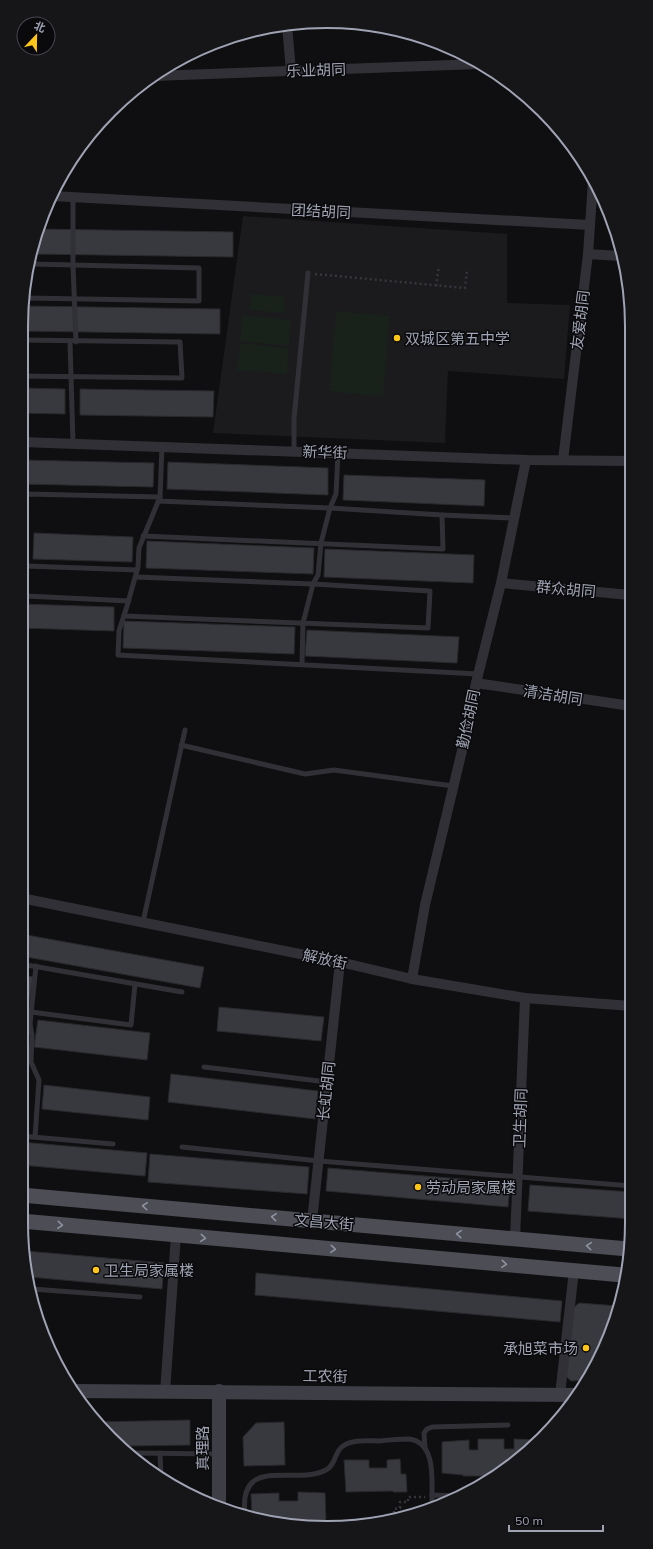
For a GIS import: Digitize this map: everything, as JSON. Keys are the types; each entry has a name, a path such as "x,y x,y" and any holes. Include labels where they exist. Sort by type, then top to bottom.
{"main road":[{"name":"文昌大街","path":"28,1196 623,1249"},
{"name":"文昌大街","path":"28,1222 620,1275"},
{"name":"工农街","path":"80,1391 570,1395"},
{"name":"真理路","path":"219,1391 219,1501"}],"street":[{"path":"288,31 291,71"},
{"name":"乐业胡同","path":"165,76 469,64"},
{"name":"友爱胡同","path":"563,460 588,254 593,192"},
{"name":"团结胡同","path":"58,196 590,226"},
{"path":"588,254 616,256"},
{"name":"新华街","path":"28,442 526,460 625,461"},
{"name":"勤俭胡同","path":"412,979 425,905 466,734 477,678 501,583 526,460"},
{"name":"群众胡同","path":"501,583 625,595"},
{"name":"清洁胡同","path":"477,678 625,705"},
{"name":"解放街","path":"28,899 340,962 412,979 525,998 625,1006"},
{"name":"长虹胡同","path":"312,1221 340,962"},
{"name":"卫生胡同","path":"515,1239 525,998"},
{"path":"165,1392 176,1235"},
{"path":"560,1395 574,1270"}],"lane":[{"path":"73,197 74,299 71,377 73,443"},
{"path":"30,298 199,301 198,268 35,264"},
{"path":"294,451 294,419 308,273"},
{"path":"28,340 73,342 180,342 182,378 28,376"},
{"path":"162,446 159,499 139,548 138,570 119,631 118,655 302,664 477,678"},
{"path":"302,664 303,623 313,584 318,575 321,543 330,508 336,494 338,453"},
{"path":"28,493 514,518"},
{"path":"143,536 443,549 442,515"},
{"path":"28,566 138,570"},
{"path":"124,616 428,628 430,591 136,576"},
{"path":"28,596 129,601"},
{"path":"143,922 185,730"},
{"path":"181,745 305,774 334,770 453,786"},
{"path":"28,965 182,992"},
{"path":"35,1137 39,1080 31,1062 32,1036 30,1024 36,966"},
{"path":"31,1012 131,1025 135,984"},
{"path":"204,1067 327,1082"},
{"path":"28,1136 113,1144"},
{"path":"182,1147 319,1161 625,1186"},
{"path":"36,1289 140,1297"},
{"path":"432,1501 432,1474 429,1458 425,1448 424,1433 427,1429 432,1427 508,1425"},
{"path":"245,1510 245,1493 253,1482 276,1475 321,1473 330,1468 339,1449 348,1443 409,1440 418,1442 425,1448"},
{"path":"138,1453 218,1454"},
{"path":"160,1453 161,1471"},
{"path":"432,1496 446,1496"}],"path":[{"path":"436,286 439,266"},
{"path":"308,273 465,288 467,270"},
{"path":"394,1513 394,1509 400,1508 400,1502 408,1502 408,1497 432,1496"}],"shaded area":[{"name":"双城区第五中学","path":"243,216 507,234 507,303 570,305 564,379 448,371 445,443 213,433"},
{"path":"251,294 285,297 284,313 250,310"},
{"path":"336,311 390,316 383,397 329,391"},
{"path":"242,315 291,320 289,346 240,341"},
{"path":"240,343 289,348 287,374 237,370"}],"building":[{"path":"45,229 233,232 233,257 37,254"},
{"path":"29,306 220,309 220,334 28,331"},
{"path":"28,388 65,389 65,414 28,413"},
{"path":"80,389 214,391 213,417 80,415"},
{"path":"28,460 154,463 153,487 28,484"},
{"path":"168,462 328,468 328,495 167,489"},
{"path":"344,475 485,480 484,506 343,500"},
{"path":"34,533 133,537 132,562 33,559"},
{"path":"147,541 314,548 313,574 146,568"},
{"path":"325,549 474,555 473,583 324,577"},
{"path":"28,604 114,607 114,631 28,628"},
{"path":"124,621 295,627 294,654 123,648"},
{"path":"307,630 459,637 457,663 305,656"},
{"path":"28,935 204,967 200,988 28,957"},
{"path":"28,976 33,977 28,1011"},
{"path":"219,1007 324,1017 321,1041 217,1031"},
{"path":"38,1020 150,1033 147,1060 34,1047"},
{"path":"28,1048 30,1048 28,1073"},
{"path":"171,1074 318,1091 315,1119 168,1102"},
{"path":"44,1085 150,1097 148,1120 42,1109"},
{"path":"28,1143 147,1153 145,1176 28,1166"},
{"path":"150,1154 309,1167 307,1194 148,1182"},
{"name":"劳动局家属楼","path":"328,1168 510,1183 508,1207 326,1191"},
{"path":"530,1185 625,1192 625,1218 528,1211"},
{"name":"卫生局家属楼","path":"30,1251 164,1263 162,1289 33,1277"},
{"path":"256,1273 562,1301 560,1322 255,1295"},
{"name":"承旭菜市场","path":"579,1303 613,1306 594,1355 580,1380 571,1381 565,1375 571,1310"},
{"path":"190,1420 190,1445 129,1446 115,1434 104,1422"},
{"path":"284,1422 285,1465 244,1466 243,1437 256,1423"},
{"path":"478,1439 504,1439 504,1449 514,1449 514,1439 531,1440 484,1476 463,1476 442,1473 442,1442 469,1440 469,1450 478,1450"},
{"path":"400,1459 401,1474 406,1474 407,1492 346,1492 344,1460 369,1460 369,1468 387,1468 387,1460"},
{"path":"298,1492 325,1493 326,1521 288,1518 252,1512 251,1494 279,1493 279,1501 298,1501"}],"place":[{"name":"双城区第五中学","path":"397,338"},
{"name":"劳动局家属楼","path":"418,1187"},
{"name":"卫生局家属楼","path":"96,1270"},
{"name":"承旭菜市场","path":"586,1348"}]}
